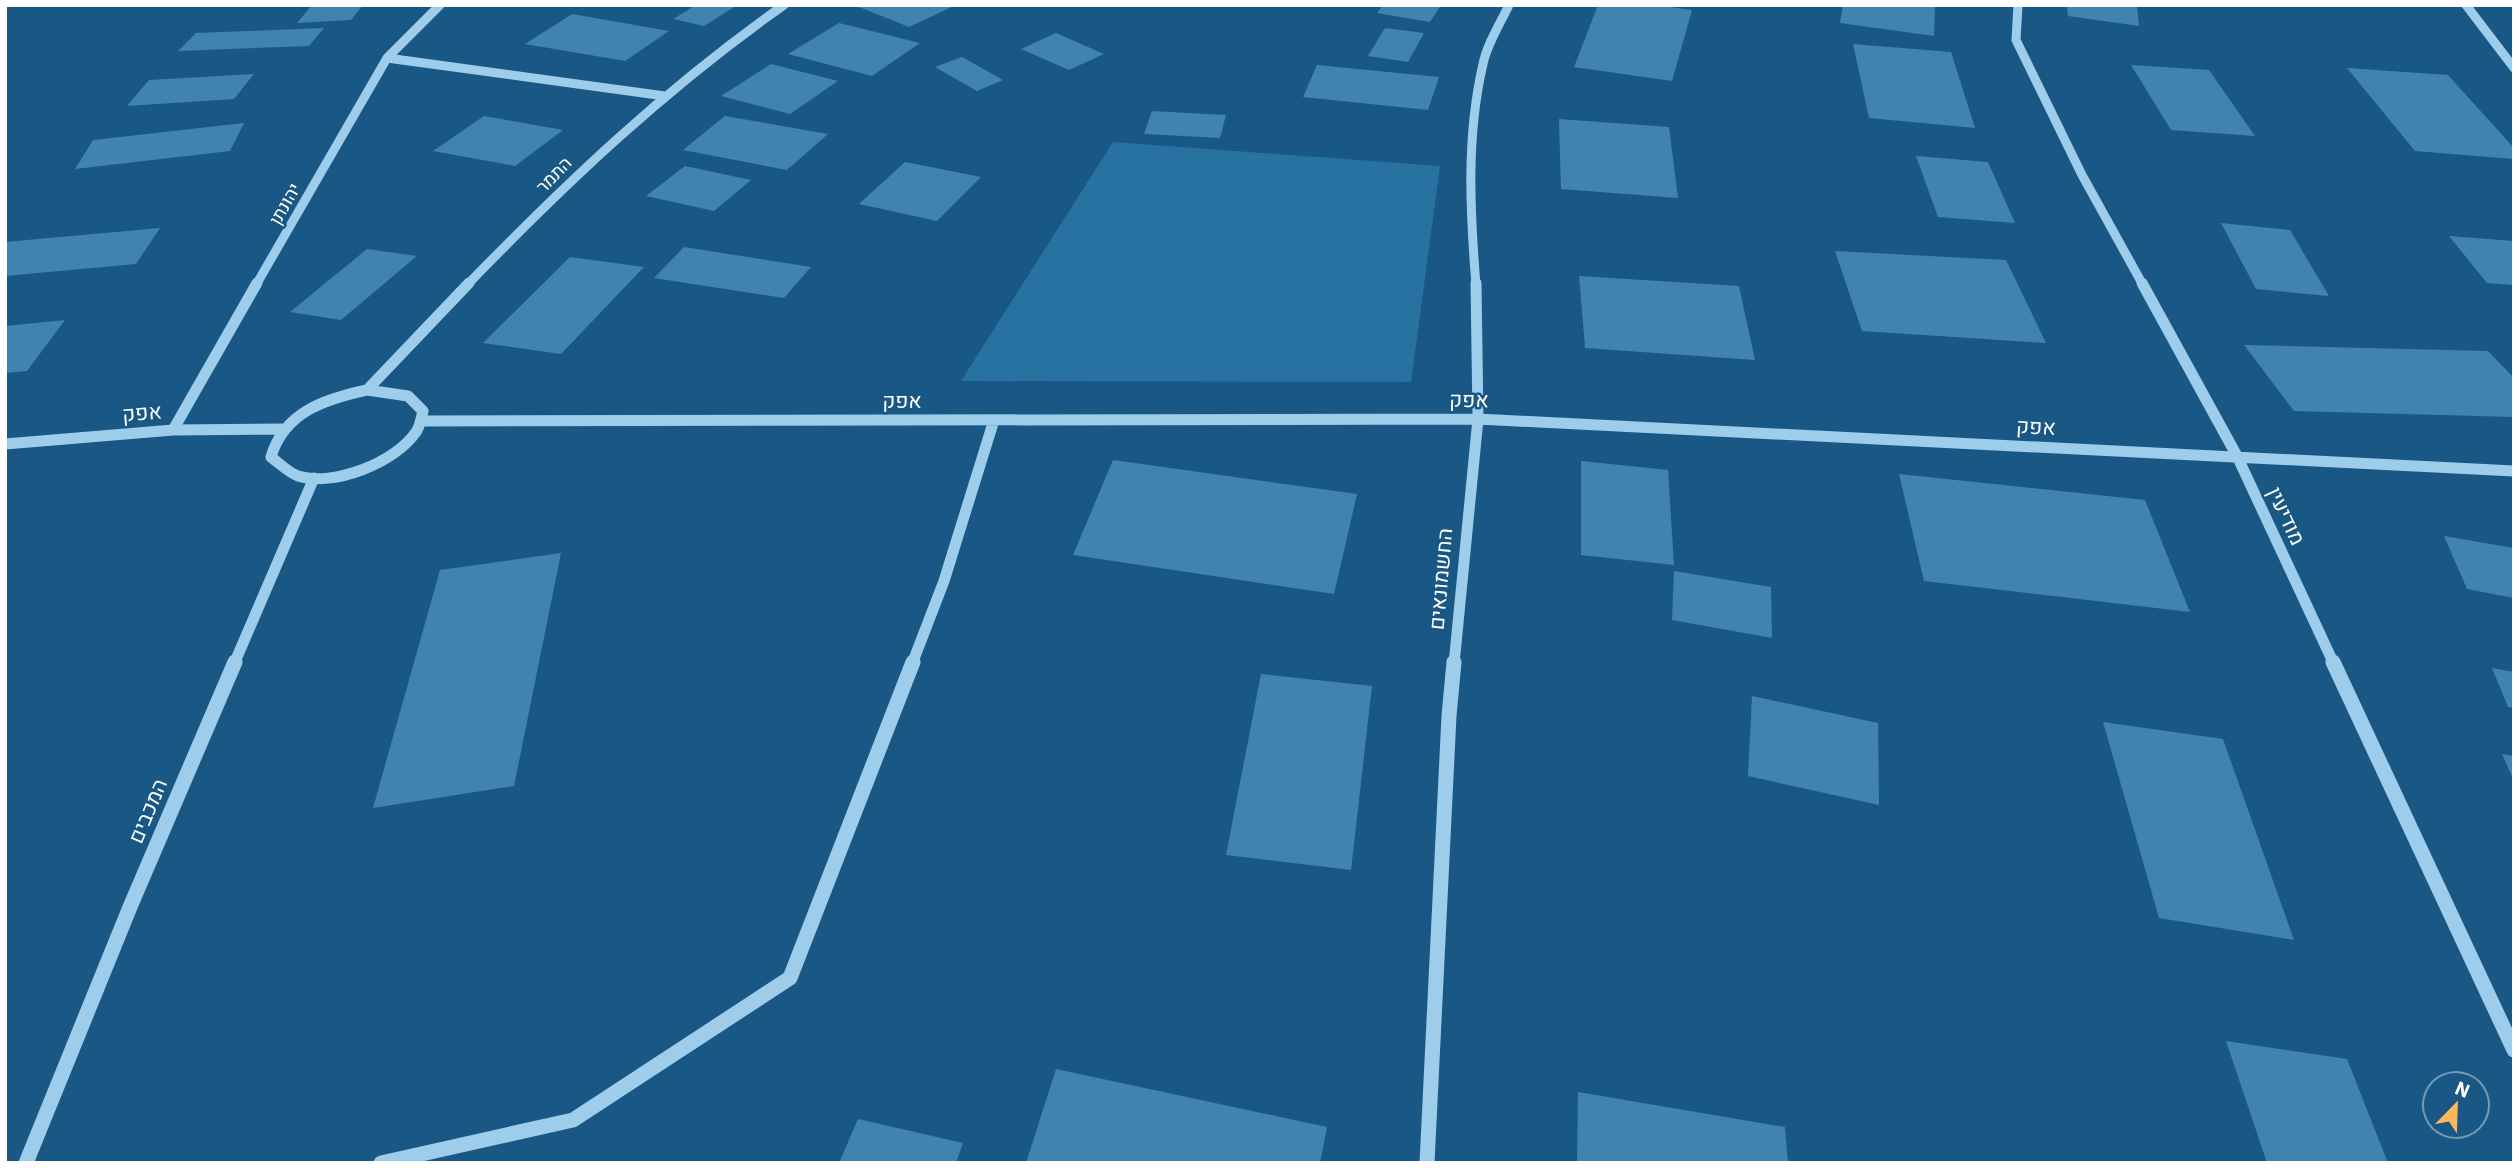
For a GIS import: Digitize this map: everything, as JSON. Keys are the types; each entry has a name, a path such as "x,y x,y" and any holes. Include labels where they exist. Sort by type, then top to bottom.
{"street":[{"name":"יהונתן","path":"173,430 387,58 440,5"},
{"name":"התמר","path":"367,390 584,166 665,96 784,5"},
{"name":"החשמונאים","path":"1427,1163 1449,716 1478,419 1477,293 1470,214 1471,148 1483,62 1509,5"},
{"name":"מודיעין","path":"2018,5 2016,40 2082,175 2237,456 2514,1051"},
{"path":"2466,5 2514,68"},
{"path":"387,58 665,96"},
{"path":"367,390 403,393 416,399 422,409 423,421 411,441 384,461 337,477 293,476 279,468 271,457 273,443 282,429 298,415 319,403 367,390"},
{"name":"אפק","path":"423,421 1478,419 2514,471"},
{"path":"381,1163 573,1120 790,978 944,581 994,420"},
{"name":"אפק","path":"5,444 173,430 282,429"},
{"name":"המכבים","path":"26,1163 130,907 314,478"}],"shaded area":[{"path":"1113,142 1440,166 1411,382 961,381"}],"building":[{"path":"312,5 363,5 351,20 297,23"},
{"path":"696,5 734,7 704,26 673,19"},
{"path":"854,5 956,5 909,27"},
{"path":"1383,5 1441,5 1430,22 1377,13"},
{"path":"1598,5 1655,5 1692,10 1672,81 1574,67"},
{"path":"1843,5 1935,5 1934,36 1840,23"},
{"path":"2067,5 2137,5 2139,26 2068,16"},
{"path":"572,14 669,31 625,61 525,44"},
{"path":"839,23 920,43 872,76 788,54"},
{"path":"324,28 309,46 178,51 196,33"},
{"path":"1385,28 1424,33 1408,62 1368,56"},
{"path":"1056,33 1104,54 1069,70 1021,49"},
{"path":"1853,44 1951,52 1975,128 1869,118"},
{"path":"962,57 1003,80 977,91 935,67"},
{"path":"771,64 838,81 790,114 721,96"},
{"path":"1317,65 1439,77 1428,110 1303,97"},
{"path":"2131,65 2209,70 2255,136 2171,130"},
{"path":"2347,68 2448,75 2514,148 2514,159 2415,151"},
{"path":"254,74 234,99 127,106 149,80"},
{"path":"1152,111 1226,115 1220,138 1144,134"},
{"path":"484,116 563,130 515,166 433,151"},
{"path":"725,116 828,134 787,170 683,150"},
{"path":"1559,119 1669,127 1678,198 1561,189"},
{"path":"244,123 230,151 75,169 93,140"},
{"path":"1916,156 1988,162 2015,223 1938,217"},
{"path":"905,162 981,177 937,221 859,204"},
{"path":"685,166 751,180 714,211 646,196"},
{"path":"2221,223 2290,230 2329,296 2256,289"},
{"path":"160,228 136,264 5,276 5,242"},
{"path":"2449,236 2514,241 2514,285 2487,283"},
{"path":"684,247 811,267 784,298 654,278"},
{"path":"367,249 417,256 341,320 290,312"},
{"path":"1835,251 2006,260 2046,343 1862,331"},
{"path":"570,257 644,267 561,354 483,343"},
{"path":"1579,276 1739,286 1755,360 1585,348"},
{"path":"65,320 27,371 5,373 5,326"},
{"path":"2244,345 2488,351 2514,378 2514,417 2294,411"},
{"path":"1113,460 1357,494 1334,594 1073,555"},
{"path":"1581,461 1668,470 1674,565 1581,555"},
{"path":"1899,474 2145,500 2190,612 1924,581"},
{"path":"2444,536 2514,548 2514,598 2467,589"},
{"path":"561,553 514,786 373,808 440,570"},
{"path":"1674,571 1771,587 1772,638 1672,620"},
{"path":"2492,668 2514,672 2514,708 2508,707"},
{"path":"1261,674 1372,686 1351,870 1226,855"},
{"path":"1752,696 1878,723 1879,805 1748,776"},
{"path":"2103,722 2223,739 2294,940 2159,918"},
{"path":"2502,754 2514,756 2514,781"},
{"path":"2226,1041 2347,1059 2388,1163 2267,1163"},
{"path":"1056,1069 1327,1127 1320,1163 1026,1163"},
{"path":"1578,1092 1785,1127 1788,1163 1577,1163"},
{"path":"858,1119 963,1143 956,1163 839,1163"}]}
